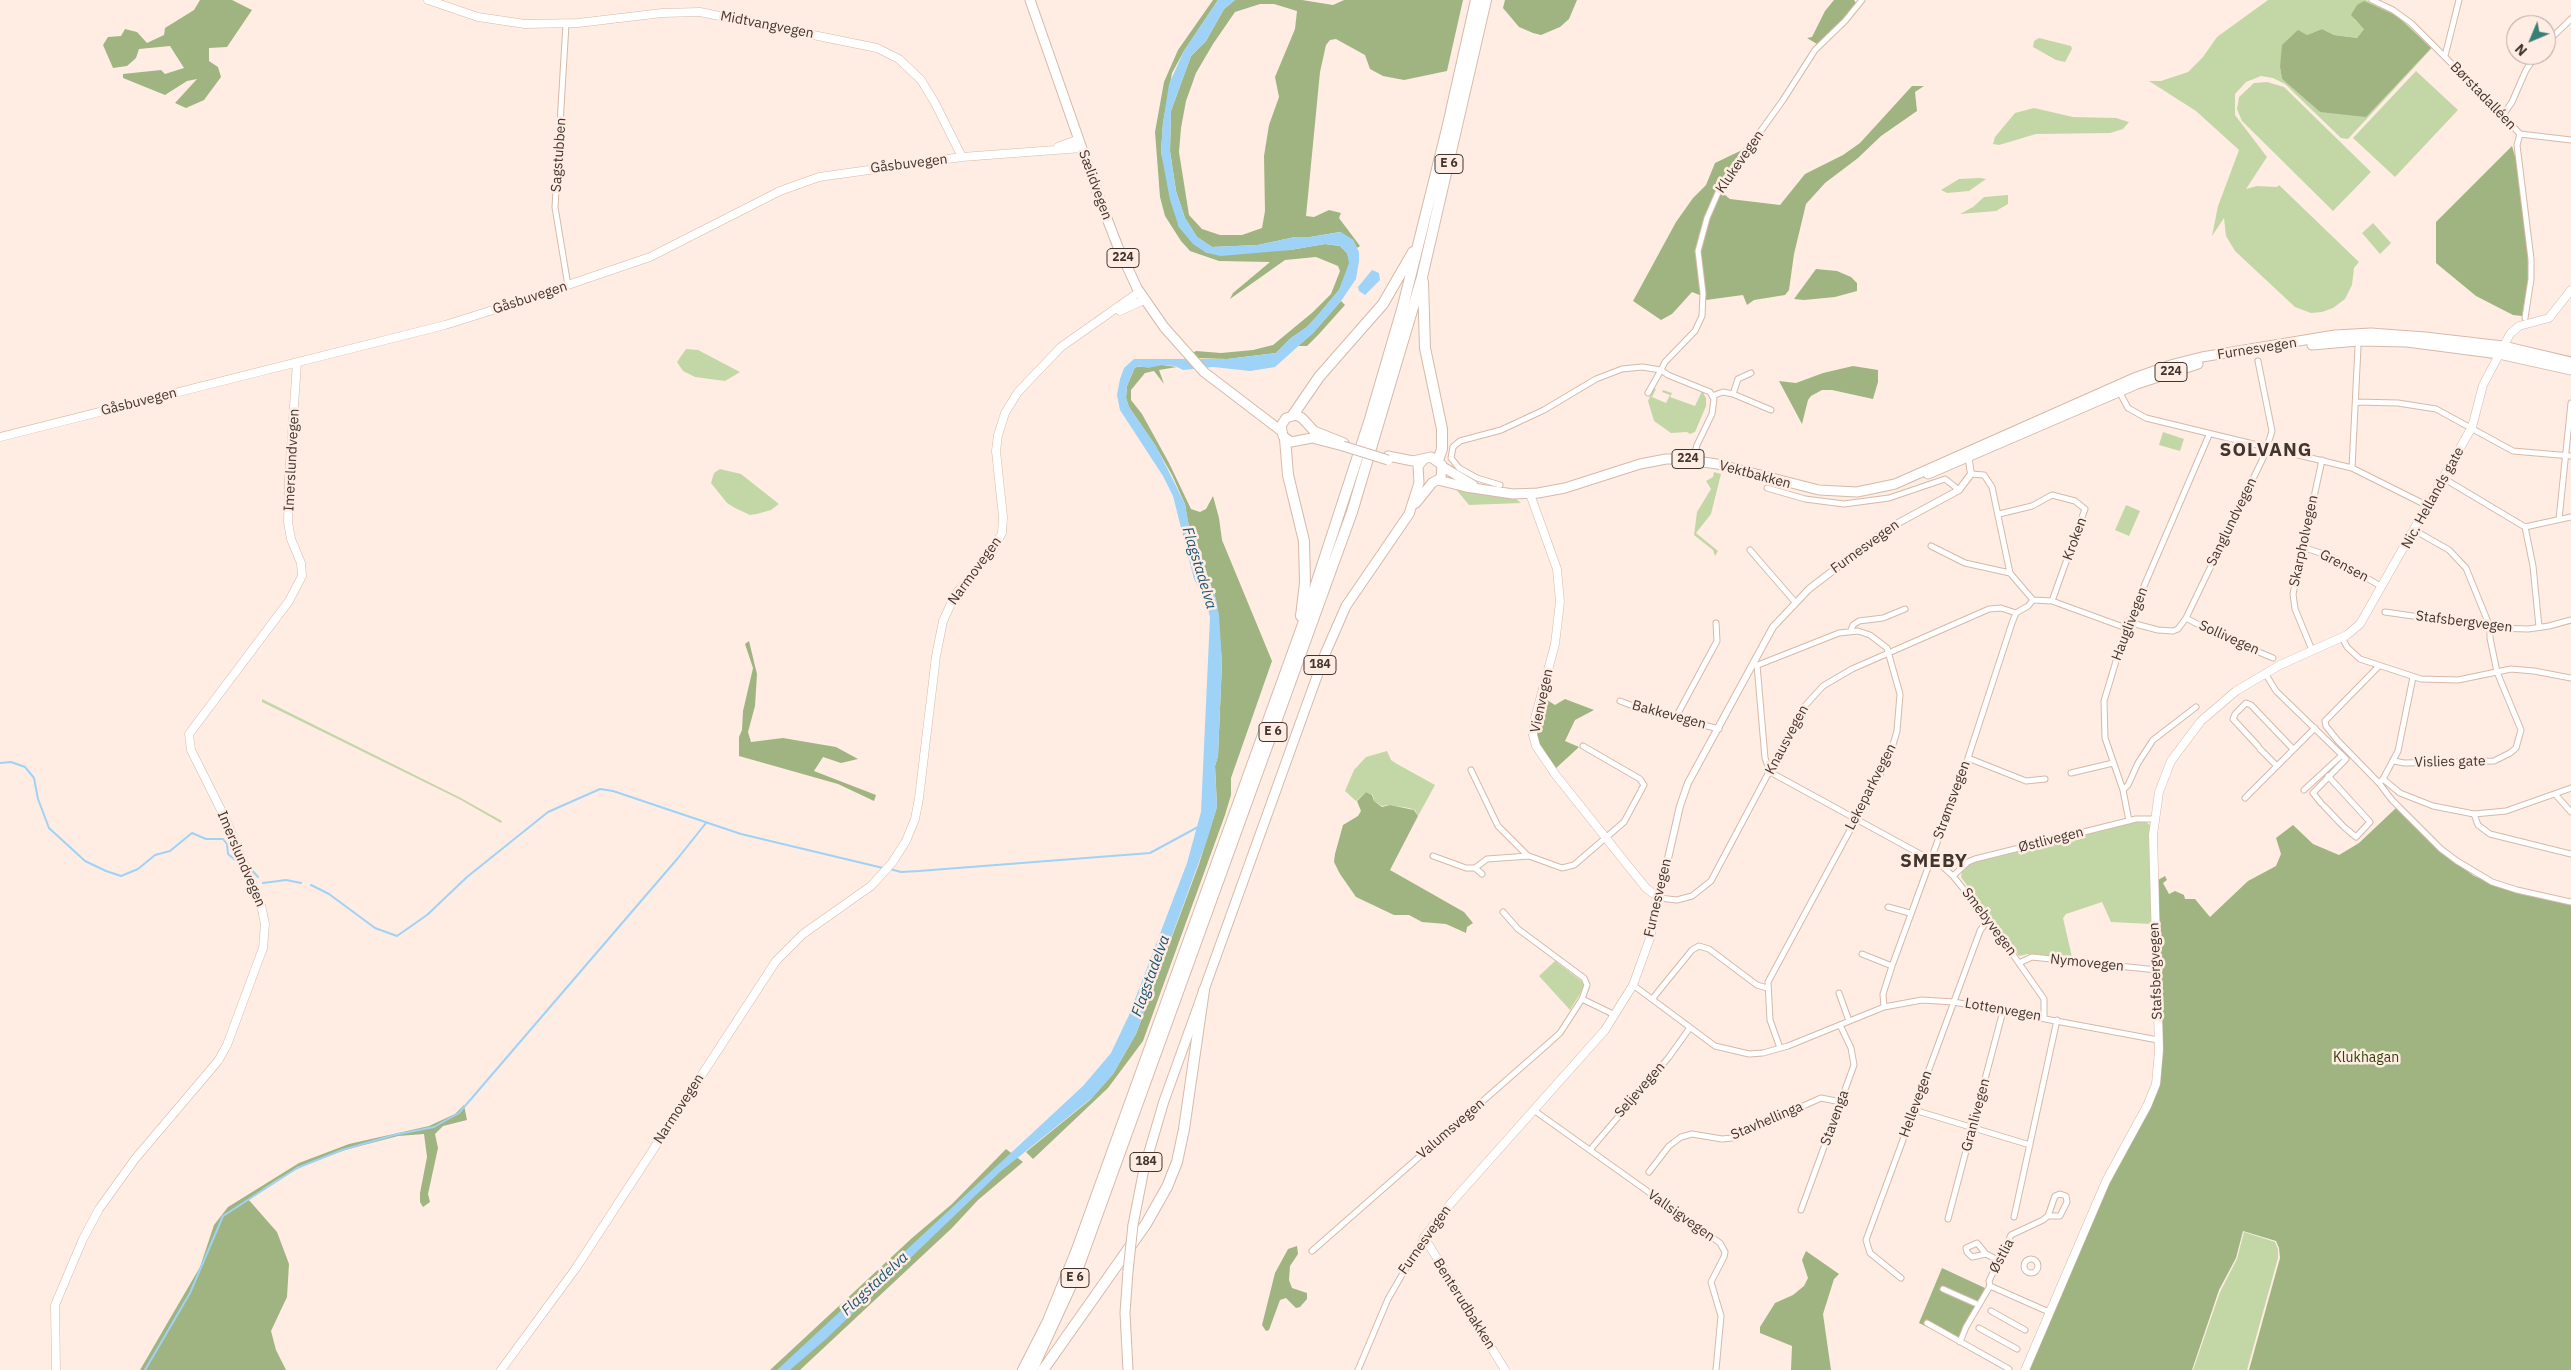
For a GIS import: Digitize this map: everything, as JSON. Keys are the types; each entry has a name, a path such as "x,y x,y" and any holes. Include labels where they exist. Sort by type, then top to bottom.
{"highway":[{"name":"E 6","path":"1023,1370 1048,1321 1076,1252 1302,627 1370,419 1423,231 1476,0"},
{"name":"E 6","path":"1032,1370 1074,1279 1337,557 1378,430 1422,277 1486,0"},
{"name":"E 6","path":"1289,416 1382,304 1395,285 1423,231"},
{"name":"E 6","path":"1422,277 1425,292 1423,322 1426,348 1442,428 1440,464"},
{"name":"E 6","path":"1283,434 1286,458 1304,541 1306,574 1301,615 1302,627"},
{"name":"E 6","path":"1043,1370 1146,1224 1167,1187 1177,1162 1184,1129 1204,990"}],"main road":[{"name":"Midtvangvegen","path":"428,0 459,12 493,20 519,23 566,24 680,12 700,12 876,48 898,59 920,80 935,103 962,157"},
{"name":"Sælidvegen","path":"1030,0 1118,247 1142,296 1188,355 1204,372 1226,391 1259,413"},
{"name":"Gåsbuvegen","path":"0,437 297,363 478,315 658,254 780,191 808,180 839,173 962,157 1052,149 1081,144"},
{"name":"Nic. Hellands gate","path":"2342,637 2360,624 2428,506 2472,427 2483,385 2514,329 2549,318 2571,290"},
{"name":"Narmovegen","path":"502,1370 576,1268 776,961 798,938 863,893 883,874 906,841 917,813 936,656 943,621 955,595 993,550 1002,533 1003,517 996,451 998,435 1005,413 1018,392 1060,346 1106,316 1142,296"},
{"name":"Furnesvegen","path":"1968,454 2118,389 2155,370 2193,360 2350,334 2385,333 2571,362"},
{"name":"Furnesvegen","path":"2501,350 2571,370"},
{"name":"Imerslundvegen","path":"56,1370 55,1305 83,1238 99,1209 135,1159 218,1061 227,1045 263,948 265,924 261,905 245,862 191,750 189,734 289,601 302,576 301,562 291,539 288,522 289,477 297,363"},
{"name":"224","path":"1259,413 1302,418 1314,431 1344,444 1388,458 1418,475 1425,482 1435,482"},
{"name":"224","path":"1259,413 1294,442 1304,439 1317,439 1344,444"},
{"path":"1283,434 1289,416"},
{"path":"1304,439 1307,433 1307,425"},
{"name":"Vektbakken","path":"1435,482 1530,494 1565,488 1640,464 1666,459 1693,460 1725,466 1819,490 1857,492 1895,484 1968,454"},
{"name":"224","path":"1388,458 1408,460 1431,457 1440,464"},
{"path":"1418,475 1419,463 1424,459"},
{"path":"1435,482 1442,474 1440,464"},
{"name":"Vektbakken","path":"1440,464 1481,489"},
{"name":"184","path":"1414,505 1418,475"},
{"name":"184","path":"1128,1370 1125,1313 1133,1226 1138,1191 1155,1131 1333,633 1351,598 1397,534 1414,505 1435,482"},
{"name":"Vienvegen","path":"1530,494 1557,569 1560,602 1555,644 1534,722 1534,741 1544,760 1606,839 1646,888 1659,898"},
{"name":"Stafsbergvegen","path":"2025,1370 2106,1181 2153,1094 2159,1064 2153,868 2154,818 2166,771 2186,738 2201,720 2222,701 2265,673 2342,637"},
{"name":"Furnesvegen","path":"1424,1237 1534,1110 1594,1045 1615,1015 1633,985 1645,954 1659,898"},
{"name":"Benterudbakken","path":"1424,1237 1505,1370"}],"street":[{"name":"Klukevegen","path":"1648,393 1664,362 1695,331 1702,316 1703,293 1698,251 1703,229 1720,188 1783,100 1815,50 1845,21 1862,0"},
{"name":"Børstadalléen","path":"2372,0 2401,15 2520,134 2517,145 2531,259 2531,279 2525,318"},
{"path":"2444,56 2459,0"},
{"path":"2556,33 2571,19"},
{"name":"Sagstubben","path":"566,24 555,207 568,286"},
{"path":"2503,115 2512,102 2529,65"},
{"path":"2520,134 2571,140"},
{"path":"2352,468 2358,347"},
{"name":"Sanglundvegen","path":"2186,618 2266,449 2272,424 2258,361"},
{"path":"1500,484 1477,478 1458,468 1451,458 1453,447 1460,441 1509,426 1612,372 1642,367 1661,370 1668,375 1700,387 1712,396 1714,406 1697,445 1693,460"},
{"path":"1734,394 1738,379 1750,373"},
{"path":"2118,389 2128,408 2146,418 2266,449 2352,468 2428,506"},
{"path":"1712,396 1723,392 1734,394 1771,410"},
{"path":"2356,402 2427,407 2472,427 2513,450 2568,456"},
{"path":"2559,519 2568,456 2570,403"},
{"name":"Hauglivegen","path":"2129,821 2123,790 2105,738 2103,707 2108,682 2127,625 2209,435"},
{"path":"1968,454 1971,474 1984,475 1988,480 1999,514 2010,573 2033,600 2052,601 2127,625 2158,630 2173,631 2178,629 2186,618"},
{"name":"Skarpholvegen","path":"2312,650 2293,600 2322,460"},
{"name":"Furnesvegen","path":"1659,898 1684,793 1693,771 1755,664 1773,628 1795,602 1887,529 1960,490 1971,474"},
{"path":"2443,478 2524,527 2571,517"},
{"name":"Vektbakken","path":"1767,488 1804,499 1844,504 1889,498 1945,479 1960,490"},
{"name":"Kroken","path":"1999,514 2032,506 2052,495 2075,502 2085,509 2052,601"},
{"path":"2524,527 2533,566 2539,627"},
{"name":"Vislies gate","path":"2394,761 2404,763 2494,761 2510,753 2519,742 2521,730 2497,672 2490,638 2490,627 2466,568 2449,550 2414,530"},
{"path":"1931,546 1965,563 2004,574 2010,573"},
{"name":"Grensen","path":"2304,548 2330,556 2382,587"},
{"path":"1750,550 1795,602"},
{"path":"2016,614 2033,600"},
{"name":"Knausvegen","path":"1659,898 1677,900 1692,896 1711,881 1796,722 1811,698 1839,676 1988,609 2001,608 2016,614"},
{"path":"1770,772 1765,758 1755,664 1851,630 1853,625 1859,621 1883,618 1905,609"},
{"name":"Stafsbergvegen","path":"2385,612 2517,629 2539,627 2571,620"},
{"name":"Strømsvegen","path":"1884,1007 1883,994 1892,966 1968,758 2016,614"},
{"name":"Sollivegen","path":"2186,618 2218,635 2273,658"},
{"path":"1676,717 1717,641 1716,623"},
{"name":"Lekeparkvegen","path":"1780,1048 1770,1020 1767,988 1774,968 1889,758 1898,731 1900,694 1888,654 1882,643 1870,635 1851,630"},
{"path":"2342,637 2355,656 2413,677 2450,681 2511,669 2571,678"},
{"path":"2379,666 2325,721 2326,726 2338,741 2381,781 2441,849 2469,869 2492,882 2517,890 2571,902"},
{"path":"2265,673 2276,691 2346,759 2328,776 2313,793 2343,826 2356,837 2370,822 2328,776"},
{"path":"2381,781 2394,761 2403,734 2413,677"},
{"name":"Bakkevegen","path":"1620,701 1641,709 1718,729"},
{"path":"2277,766 2233,719 2235,714 2246,703 2251,705 2293,749"},
{"path":"2123,790 2128,786 2138,763 2153,740 2196,707"},
{"path":"2245,798 2315,728"},
{"path":"1471,770 1498,826 1528,856 1556,867 1569,868 1606,839 1630,814 1644,785 1640,779 1583,746"},
{"path":"2304,790 2342,755"},
{"path":"1968,758 2026,781 2045,779"},
{"path":"2071,773 2113,763"},
{"name":"Smebyvegen","path":"1770,772 1930,859 1953,876 1988,919 2044,999 2044,1017"},
{"path":"2381,781 2412,799 2433,806 2474,814 2506,811 2571,788"},
{"path":"2555,794 2571,812"},
{"path":"2474,814 2475,820 2482,829 2499,838 2571,854"},
{"name":"Østlivegen","path":"1953,876 1968,862 1976,859 2129,821 2154,818"},
{"path":"1433,856 1466,868 1475,868 1487,859 1528,856"},
{"path":"1475,868 1482,874"},
{"path":"1888,907 1910,914"},
{"path":"1502,912 1518,929 1584,978 1587,985 1582,999 1615,1015"},
{"name":"Hellevegen","path":"1901,1278 1870,1253 1866,1240 1980,931 1988,919"},
{"path":"1653,998 1692,950 1699,946 1709,949 1757,985 1767,988"},
{"path":"1862,954 1892,966"},
{"name":"Nymovegen","path":"2019,963 2032,957 2157,970"},
{"name":"Lottenvegen","path":"1633,985 1653,998 1689,1029 1715,1046 1733,1052 1763,1053 1884,1007 1922,1000 1954,1002 2003,1010 2158,1040"},
{"path":"1839,993 1849,1021"},
{"name":"Valumsvegen","path":"1312,1251 1560,1033 1582,999"},
{"name":"Granlivegen","path":"1948,1219 2003,1010"},
{"path":"2014,1217 2057,1020"},
{"name":"Stavenga","path":"1801,1210 1854,1065 1851,1048 1840,1025"},
{"name":"Seljevegen","path":"1590,1150 1669,1057 1689,1029"},
{"name":"Stavhellinga","path":"1648,1172 1669,1146 1686,1135 1699,1134 1722,1139 1732,1138 1821,1098 1841,1102"},
{"name":"Vallsigvegen","path":"1534,1110 1716,1239 1723,1248 1724,1257 1711,1282 1721,1316 1716,1370"},
{"path":"1914,1110 2030,1145"},
{"name":"Østlia","path":"1960,1342 1990,1286 1989,1280 2011,1235 2048,1216 2060,1216 2067,1202 2066,1196 2060,1194 2055,1196 2048,1216"},
{"name":"Furnesvegen","path":"1358,1370 1388,1298 1424,1237"},
{"path":"1986,1254 1998,1260"},
{"name":"Østlia","path":"1990,1286 2049,1312"},
{"path":"1942,1289 1979,1305"},
{"path":"1991,1311 2025,1330"},
{"path":"1927,1323 2009,1369"},
{"path":"1979,1328 2017,1349"}],"green space":[{"path":"200,0 232,0 252,10 227,47 209,48 209,61 218,67 221,77 204,100 186,108 175,103 197,79 187,81 165,95 123,78 123,74 161,70 165,74 184,68 170,46 139,49 136,58 127,66 113,68 103,45 108,37 121,36 125,29 137,32 147,43 164,35 165,28 194,10"},
{"path":"1213,0 1218,0 1184,51 1172,73 1163,123 1161,152 1179,227 1194,244 1207,253 1290,250 1325,244 1340,246 1347,253 1350,263 1339,290 1307,327 1291,338 1276,353 1227,359 1195,358 1191,354 1196,351 1221,353 1253,350 1273,345 1313,312 1331,294 1340,271 1338,266 1316,257 1285,260 1230,299 1233,293 1270,262 1219,261 1190,251 1181,241 1165,216 1160,197 1155,132 1164,82 1178,50"},
{"path":"1235,0 1302,0 1333,5 1344,0 1463,0 1447,71 1404,80 1383,76 1370,69 1365,55 1336,39 1330,40 1326,45 1320,72 1306,216 1314,217 1329,210 1341,213 1339,218 1360,246 1357,248 1353,240 1340,232 1310,237 1295,237 1258,245 1212,247 1197,237 1185,218 1176,191 1170,151 1171,111 1191,56 1206,41 1224,9","holes":["1260,4 1274,4 1297,11 1295,29 1275,77 1279,97 1269,125 1264,156 1265,211 1262,228 1242,235 1220,235 1202,229 1189,215 1179,152 1186,101 1196,73 1235,12"]},
{"path":"1505,0 1577,0 1569,19 1560,27 1541,35 1519,27 1503,8"},
{"path":"1834,0 1854,0 1856,3 1837,26 1817,44 1807,38 1812,37 1825,11"},
{"path":"2268,0 2366,0 2398,16 2432,48 2348,139 2341,138 2285,84 2273,78 2261,76 2246,82 2235,94 2235,115 2267,157 2246,189 2257,186 2277,187 2279,185 2359,262 2354,268 2352,285 2345,299 2333,308 2311,313 2295,307 2235,251 2226,236 2224,218 2212,236 2218,206 2239,150 2196,111 2149,81 2161,81 2188,72 2203,57 2217,37","holes":["2353,19 2431,48 2320,112 2282,79 2280,67 2282,58 2302,34 2307,35 2322,29 2334,35 2357,38 2364,29 2363,25"]},
{"path":"2364,1 2397,16 2431,48 2366,117 2320,112 2282,79 2280,67 2282,45 2298,30 2307,35 2322,29 2334,35 2357,38 2364,29 2351,15 2357,5"},
{"path":"2039,38 2071,46 2072,49 2065,62 2056,60 2033,47 2034,41"},
{"path":"2416,71 2458,110 2395,177 2353,138"},
{"path":"2267,82 2284,87 2371,172 2333,211 2242,121 2237,109 2239,97 2254,83"},
{"path":"1912,86 1924,86 1915,92 1917,111 1881,136 1858,158 1825,183 1806,204 1794,254 1789,290 1785,295 1754,300 1747,305 1743,295 1706,300 1700,252 1705,228 1720,191 1730,199 1780,205 1805,174 1843,155 1860,143"},
{"path":"2034,108 2073,117 2116,118 2129,122 2123,129 2110,133 2036,134 1999,145 1993,144 1995,137 2015,113"},
{"path":"1748,145 1726,176 1704,221 1696,256 1702,296 1692,292 1672,314 1661,320 1633,301 1676,222 1693,198 1706,185 1715,163"},
{"path":"2512,146 2516,160 2528,256 2528,282 2522,316 2513,315 2476,296 2436,263 2436,222"},
{"path":"1959,179 1986,179 1969,191 1947,193 1941,190"},
{"path":"2008,195 2008,204 1996,211 1960,214 1973,207 1984,197"},
{"path":"2373,223 2391,243 2380,254 2362,233"},
{"path":"1816,269 1837,271 1851,277 1857,283 1857,291 1835,297 1794,299"},
{"path":"1341,301 1345,305 1319,334 1307,346 1298,346 1313,333"},
{"path":"686,349 698,350 740,372 725,381 695,377 683,371 677,362"},
{"path":"1162,365 1177,367 1159,370 1164,384 1154,371 1145,373 1131,390 1131,400 1142,414 1169,463 1191,509 1200,512 1206,509 1213,496 1222,540 1272,661 1231,778 1231,795 1225,815 1143,1041 1108,1088 1033,1159 1026,1152 1090,1100 1113,1074 1136,1034 1199,864 1217,807 1215,766 1218,756 1222,662 1216,599 1188,522 1185,504 1172,475 1155,445 1129,407 1126,398 1127,386 1135,367"},
{"path":"1853,366 1878,370 1878,382 1873,399 1832,390 1822,390 1811,396 1808,400 1802,424 1779,381 1796,383 1823,373"},
{"path":"1654,388 1656,389 1652,397 1666,403 1670,395 1662,392 1663,390 1672,393 1670,397 1695,406 1702,391 1706,398 1706,406 1695,432 1690,434 1687,432 1671,433 1654,421 1648,401"},
{"path":"2163,432 2184,439 2180,451 2159,445"},
{"path":"720,469 741,474 779,504 771,510 750,515 735,508 727,503 711,483 714,473"},
{"path":"1714,472 1721,474 1711,514 1696,533 1718,551 1715,556 1713,550 1694,535 1697,512 1711,489 1706,481 1713,477"},
{"path":"1454,487 1515,498 1521,503 1469,505"},
{"path":"2126,505 2140,511 2129,536 2115,530"},
{"path":"749,641 757,674 755,706 748,732 751,742 783,738 836,747 858,759 841,763 823,757 814,771 876,795 874,801 838,784 739,756 739,737 742,730 743,711 753,668 745,644"},
{"path":"262,699 459,797 502,821 501,823 461,800 262,702"},
{"path":"1565,699 1594,710 1575,720 1565,741 1579,747 1554,770 1537,743 1536,728 1542,701 1547,700 1555,705"},
{"path":"1387,751 1391,760 1435,785 1418,816 1415,810 1409,808 1389,805 1382,806 1374,801 1373,795 1366,792 1356,801 1345,791 1354,770 1366,757"},
{"path":"1366,792 1372,795 1374,801 1382,807 1390,805 1414,810 1418,816 1390,870 1464,912 1473,923 1467,927 1466,933 1446,924 1422,922 1409,915 1394,915 1356,897 1334,862 1343,825 1358,816 1361,811 1357,801"},
{"name":"Klukhagan","path":"2396,808 2437,849 2474,876 2517,893 2571,905 2571,1370 2249,1370 2280,1258 2276,1241 2243,1231 2236,1258 2219,1290 2192,1370 2028,1370 2106,1185 2156,1093 2156,884 2158,880 2165,876 2167,880 2163,883 2169,894 2175,891 2184,895 2185,899 2195,899 2210,917 2248,881 2276,866 2281,854 2276,838 2293,825 2313,844 2339,855 2359,843"},
{"path":"2145,821 2151,826 2151,924 2111,922 2102,902 2066,914 2063,918 2072,957 2028,954 2019,956 1961,877 1962,871 1972,863"},
{"path":"1555,961 1583,982 1583,989 1570,1010 1539,976"},
{"path":"464,1105 467,1120 443,1126 435,1134 438,1148 428,1194 430,1202 423,1207 420,1202 420,1193 427,1157 424,1134 398,1136 345,1150 307,1164 278,1179 248,1199 277,1232 289,1264 287,1297 271,1331 276,1350 286,1370 140,1370 200,1267 214,1225 228,1207 299,1163 349,1144 429,1126 455,1114"},
{"path":"1006,1149 1023,1162 978,1200 952,1228 800,1370 770,1370 912,1238 952,1204"},
{"path":"2244,1232 2275,1242 2278,1249 2278,1258 2247,1370 2193,1370 2220,1292 2237,1259"},
{"path":"1297,1246 1298,1254 1290,1266 1289,1280 1292,1288 1307,1293 1307,1299 1300,1307 1296,1308 1286,1298 1280,1300 1269,1330 1266,1331 1262,1325 1275,1273 1288,1249"},
{"path":"1806,1251 1839,1274 1834,1279 1823,1314 1831,1370 1791,1370 1792,1346 1760,1333 1760,1327 1775,1303 1793,1295 1804,1286 1808,1278 1802,1260"},
{"path":"1942,1268 1985,1288 1958,1342 1919,1323"}],"water":[{"name":"Flagstadelva","path":"1218,0 1235,0 1224,9 1206,41 1191,56 1171,111 1170,151 1176,191 1185,218 1197,237 1212,247 1258,245 1295,237 1310,237 1341,232 1353,240 1359,252 1359,261 1356,279 1341,301 1313,333 1275,367 1250,371 1213,367 1183,370 1175,366 1162,365 1148,368 1139,366 1134,369 1127,386 1126,398 1129,407 1156,446 1185,504 1188,522 1216,599 1219,615 1222,662 1218,756 1215,766 1217,807 1207,840 1136,1034 1113,1074 1093,1097 1000,1172 826,1339 790,1370 777,1370 1083,1086 1111,1053 1129,1015 1187,863 1201,812 1210,617 1205,599 1194,579 1173,496 1163,476 1120,410 1117,395 1120,379 1124,368 1134,359 1227,359 1276,353 1291,338 1307,327 1339,290 1349,263 1347,253 1340,246 1325,244 1290,250 1221,256 1207,253 1193,244 1179,227 1170,200 1161,152 1169,84 1184,51"},
{"path":"1372,270 1379,273 1380,280 1365,295 1359,291 1358,287"}],"waterway":[{"path":"0,763 11,762 25,767 34,778 38,799 49,828 85,861 106,871 121,876 138,869 155,855 170,851 192,833 206,839 223,839 227,844 228,854 241,865"},
{"path":"311,885 329,894 375,928 397,936 427,915 467,877 548,812 600,789 613,791 741,834 883,868"},
{"path":"145,1370 190,1293 223,1216 297,1168 342,1150 394,1135 434,1127 459,1113 706,823"},
{"path":"890,869 901,872 919,871 1150,853 1198,827"},
{"path":"250,868 258,877"},
{"path":"263,883 286,880 301,883"}],"district":[{"name":"SOLVANG","path":"2266,451"},
{"name":"SMEBY","path":"1934,862"}]}
